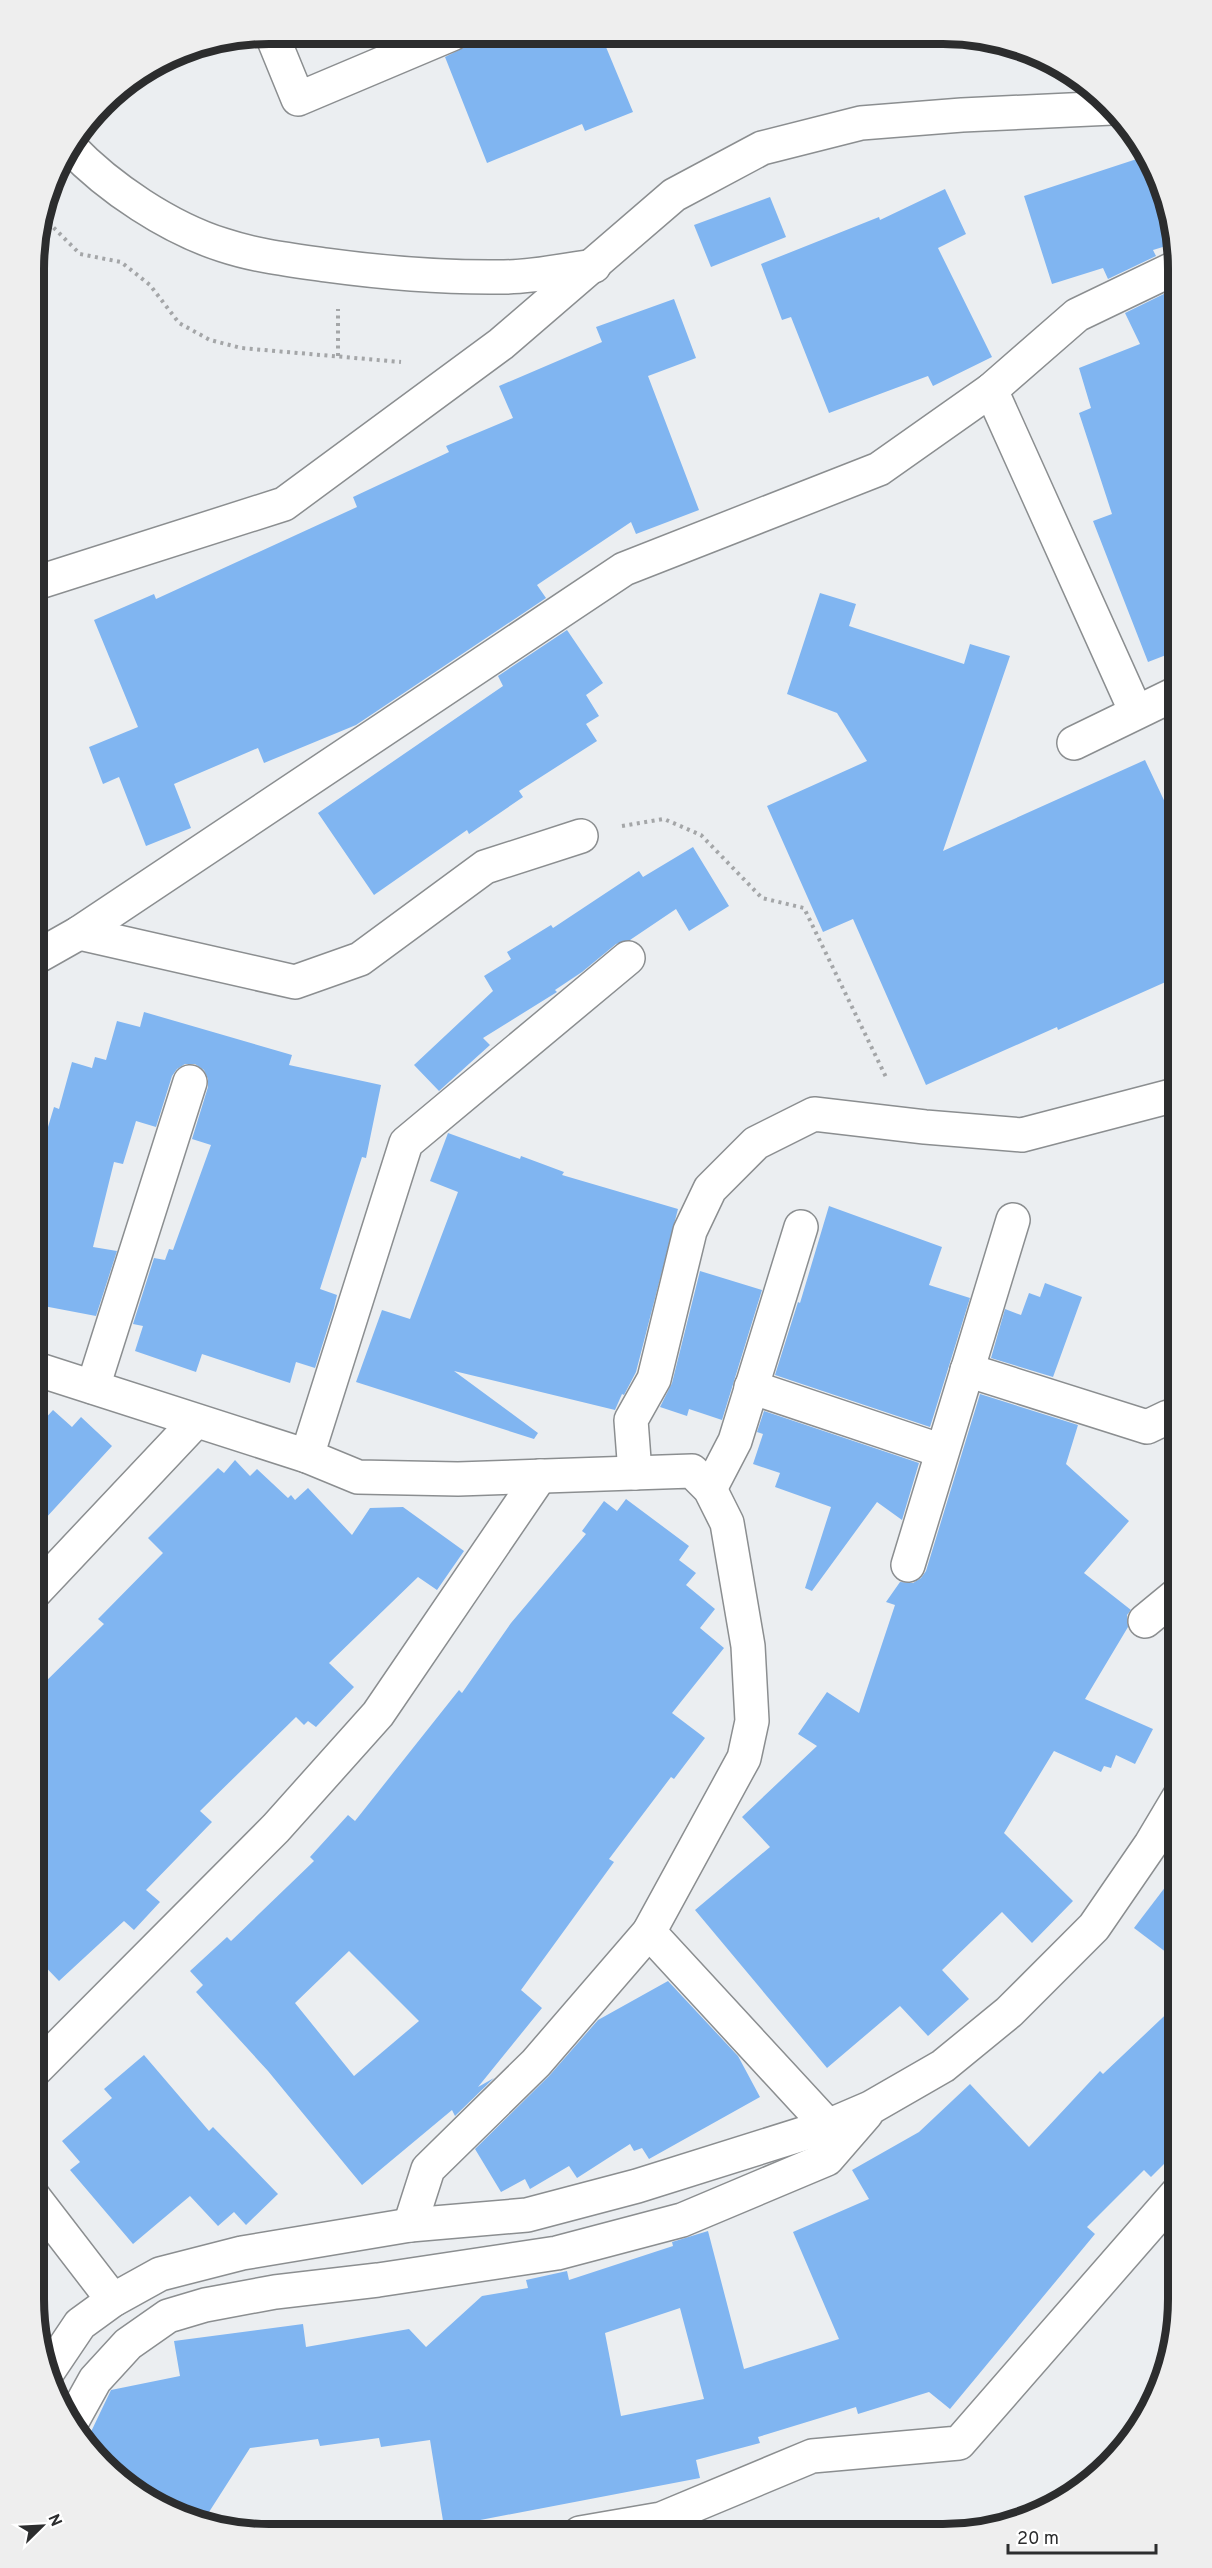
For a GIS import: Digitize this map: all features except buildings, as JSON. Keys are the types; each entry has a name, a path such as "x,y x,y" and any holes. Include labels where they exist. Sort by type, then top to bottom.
{"street":[{"path":"276,44 298,99 428,44"},
{"path":"44,580 284,504 501,344 675,195 762,148 861,123 962,115 1102,108"},
{"path":"76,153 117,188 171,223 222,245 278,259 399,275 506,277 594,266"},
{"path":"44,953 79,933 624,569 879,469 991,390 1077,315 1168,271"},
{"path":"991,390 1136,712"},
{"path":"1074,743 1168,697"},
{"path":"79,933 295,982 360,959 485,867 581,836"},
{"path":"307,1456 406,1143 628,958"},
{"path":"93,1387 190,1082"},
{"path":"635,1473 631,1420 654,1379 690,1231 710,1190 756,1143 814,1114 1022,1135 1168,1097"},
{"path":"908,1565 1013,1220"},
{"path":"710,1489 735,1441 801,1227"},
{"path":"967,1370 1147,1426 1168,1417"},
{"path":"44,1371 307,1456 358,1477 458,1479 692,1471 710,1489 727,1523 748,1646 752,1721 744,1758 649,1932 536,2063 429,2169 410,2225"},
{"path":"751,1387 942,1451"},
{"path":"44,1582 196,1421"},
{"path":"44,2061 276,1828 378,1714 540,1476"},
{"path":"1145,1621 1168,1602"},
{"path":"53,2364 80,2324 113,2300 160,2274 242,2253 410,2225 527,2215 637,2186 828,2126 870,2108 943,2066 1009,2012 1094,1927 1168,1815"},
{"path":"649,1932 828,2126"},
{"path":"76,2415 95,2380 128,2344 168,2316 206,2305 274,2292 378,2280 557,2253 682,2220 827,2159 870,2108"},
{"path":"665,2524 812,2457 959,2443 1168,2204"},
{"path":"44,2210 113,2300"}],"path":[{"path":"48,222 80,254 122,262 150,285 179,323 210,340 241,348 406,363"},
{"path":"581,836 635,823 664,819 701,835 762,898 804,908 886,1077 876,1082"}]}
